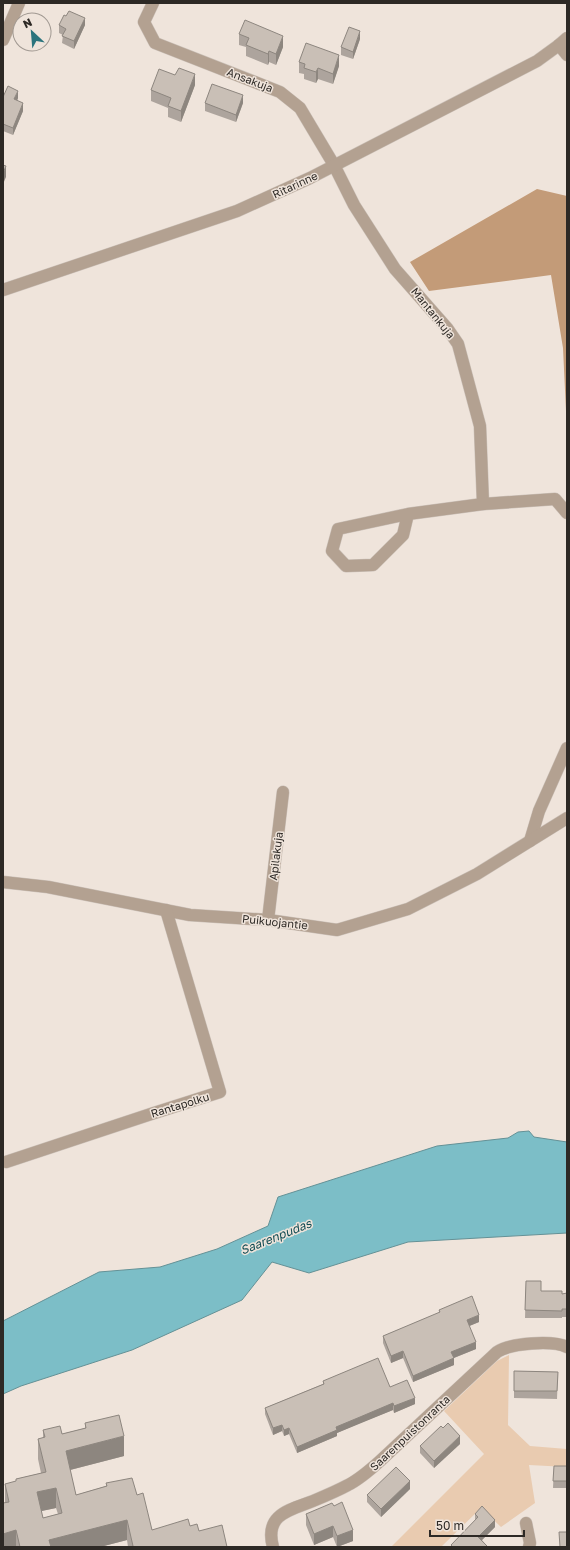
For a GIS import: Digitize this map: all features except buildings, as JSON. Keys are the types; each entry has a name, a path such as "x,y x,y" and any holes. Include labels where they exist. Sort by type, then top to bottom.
{"street":[{"path":"3,40 19,3"},
{"name":"Ansakuja","path":"153,3 144,22 155,43 280,92 300,108 334,165"},
{"name":"Ritarinne","path":"3,290 237,211 334,165 564,46"},
{"name":"Mantankuja","path":"334,165 354,205 395,269 447,328 458,344 480,426 482,504"},
{"path":"408,514 402,535 373,565 346,566 332,551 338,529 408,514 482,504 555,499 567,513"},
{"path":"530,840 539,811 567,748"},
{"name":"Apilakuja","path":"268,920 283,792"},
{"name":"Puikuojantie","path":"3,882 48,887 190,915 268,920 337,930 408,909 477,874 567,818"},
{"name":"Rantapolku","path":"6,1162 220,1092 166,910"},
{"name":"Saarenpuistonranta","path":"273,1547 270,1533 273,1524 280,1516 289,1509 314,1500 361,1477 497,1352 503,1348 513,1345 539,1344 567,1347"},
{"path":"526,1523 530,1543 529,1547"}],"shaded area":[{"path":"537,189 567,196 567,432 563,348 551,275 429,291 410,262"},
{"path":"509,1355 508,1425 530,1446 567,1449 567,1467 529,1465 535,1503 501,1527 481,1508 441,1547 391,1547 484,1454 444,1411 497,1361"}],"water":[{"name":"Saarenpudas","path":"529,1131 534,1137 567,1142 567,1233 408,1242 309,1273 272,1262 242,1300 132,1350 21,1386 3,1394 3,1321 99,1272 160,1267 217,1249 268,1226 278,1197 437,1146 508,1138 518,1132"}]}
